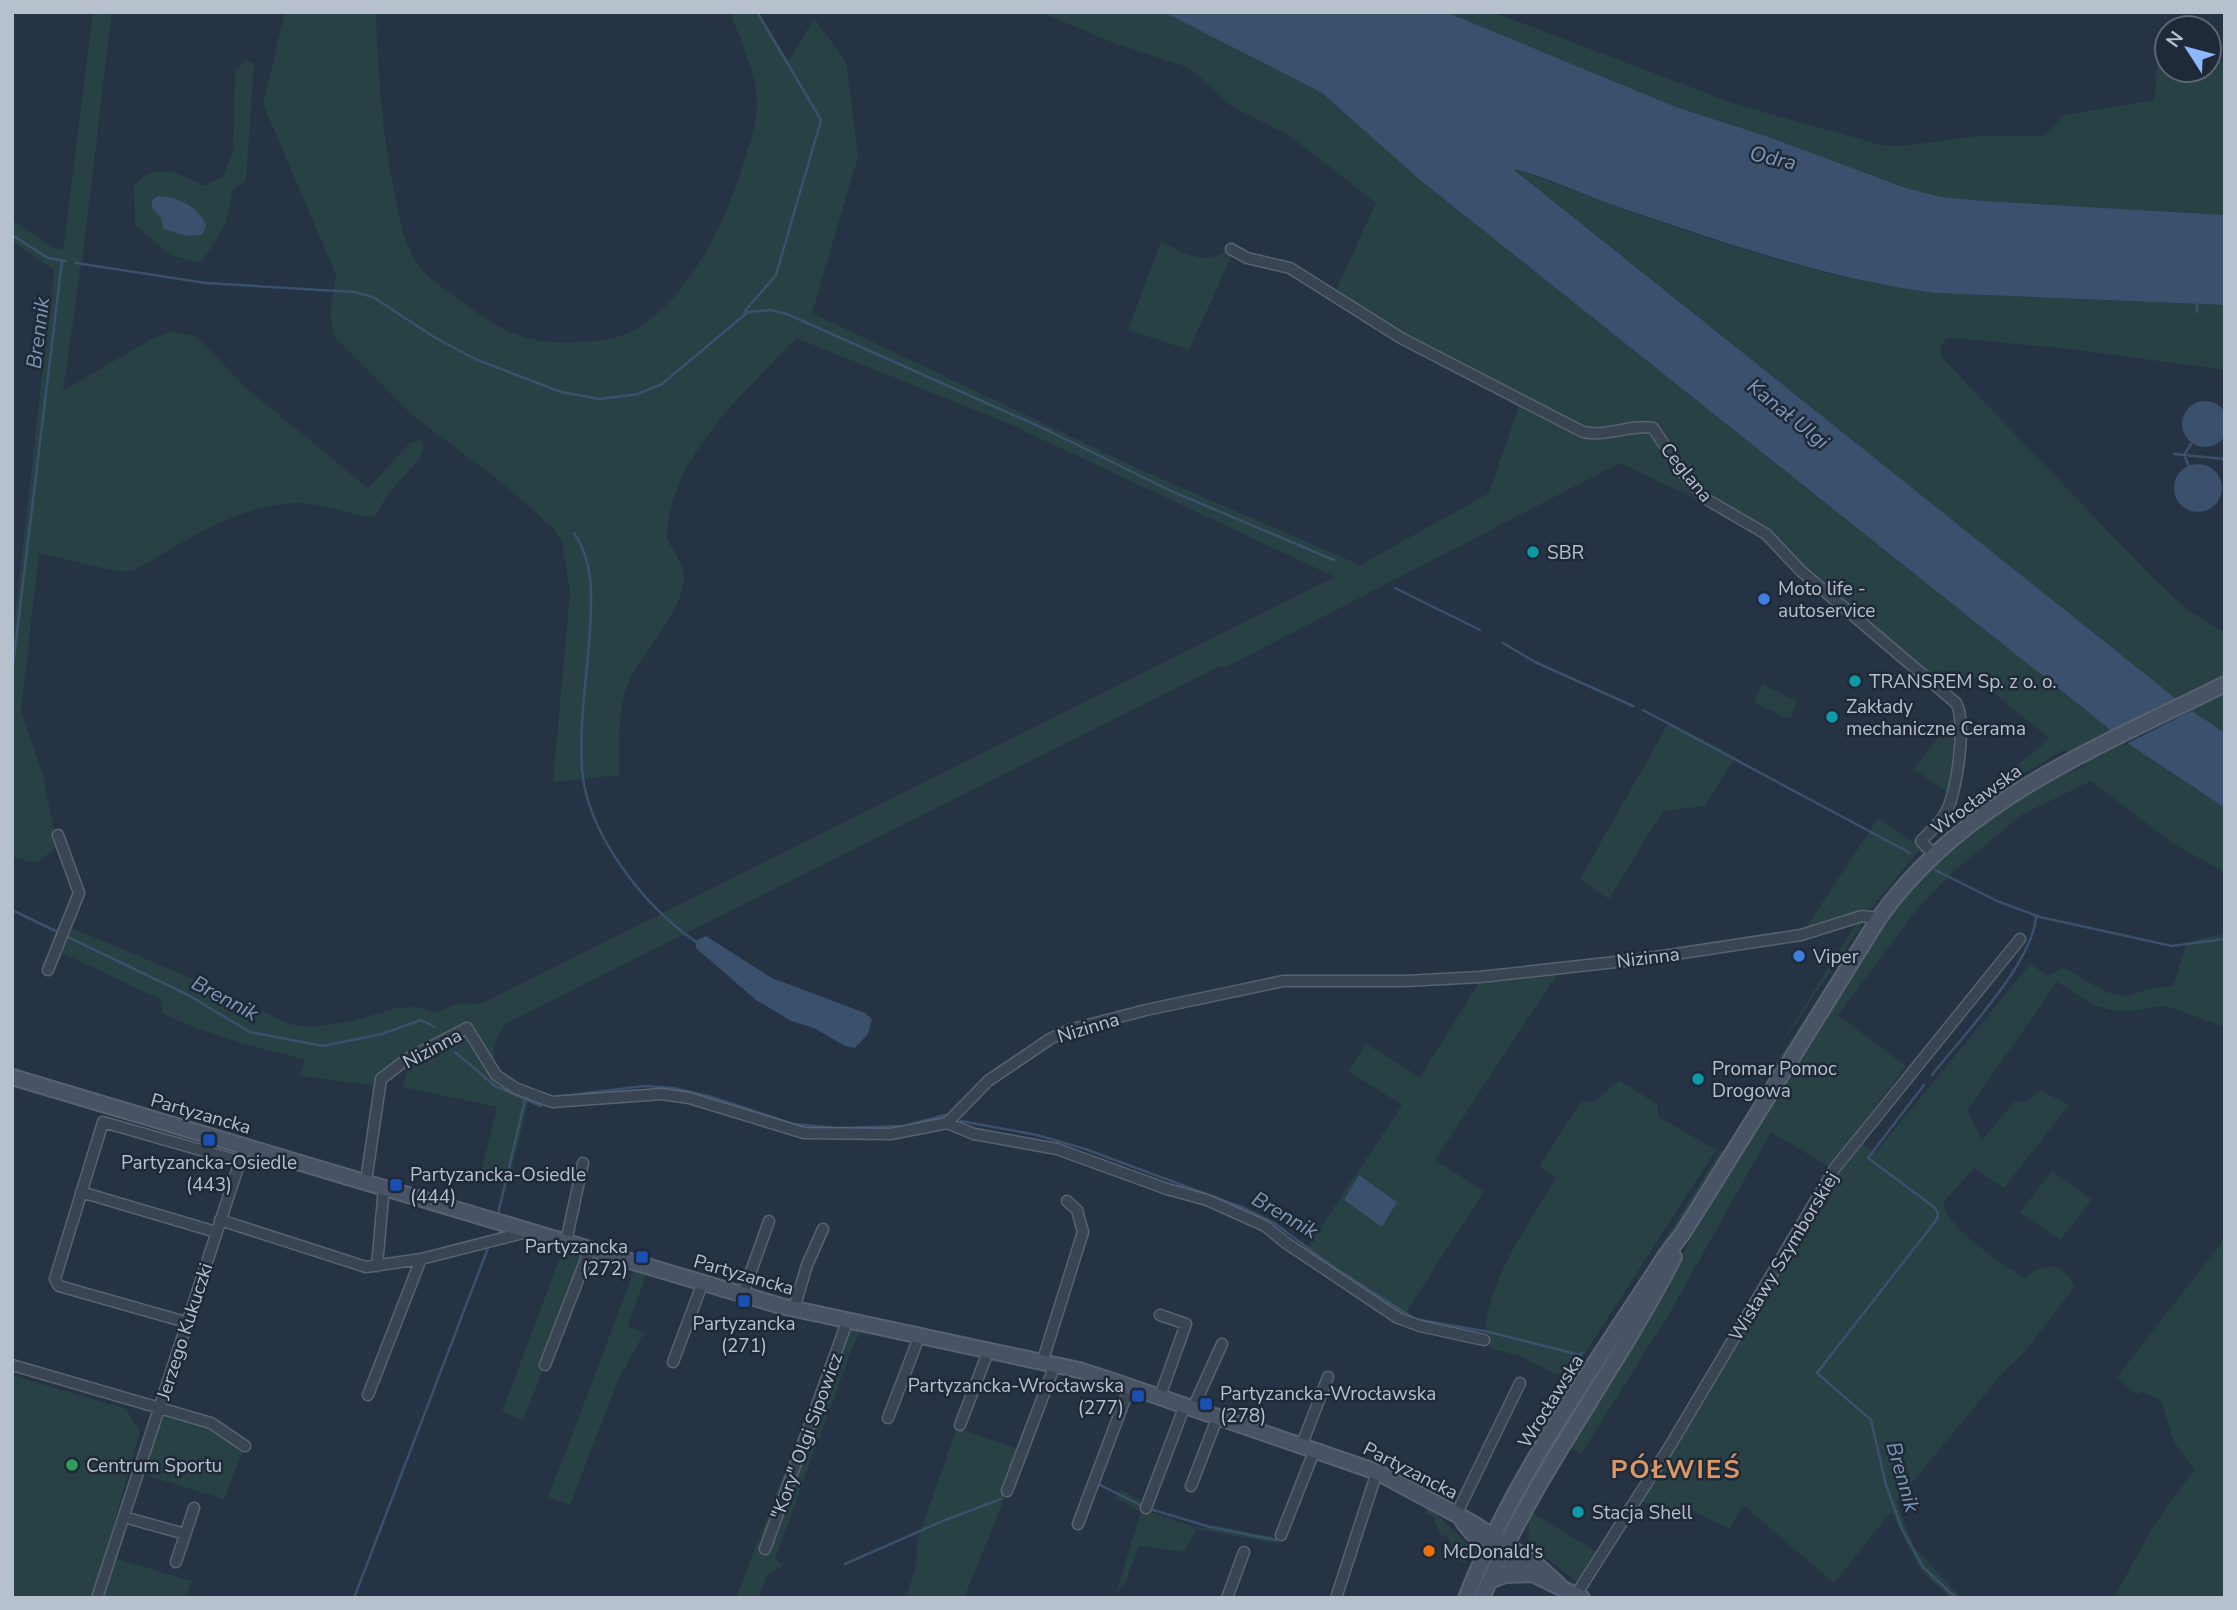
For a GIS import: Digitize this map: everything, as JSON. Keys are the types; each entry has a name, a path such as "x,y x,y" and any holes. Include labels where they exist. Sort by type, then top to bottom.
{"main road":[{"name":"Wrocławska","path":"1482,1598 1489,1581 1503,1517 1573,1400 1683,1233 1879,918 1933,854 1986,811 2078,757 2225,684"},
{"name":"Partyzancka","path":"13,1080 366,1181 794,1309 1048,1364 1130,1386 1377,1472 1458,1516 1497,1545"},
{"name":"Wrocławska","path":"1466,1598 1630,1336 1681,1244 1683,1233"},
{"path":"1458,1516 1503,1517"},
{"path":"1497,1545 1579,1596"},
{"path":"1497,1545 1533,1573 1559,1585"},
{"path":"1489,1581 1505,1575 1533,1573"}],"street":[{"name":"Ceglana","path":"1231,249 1247,258 1290,268 1401,338 1583,432 1602,435 1643,426 1653,428 1683,473 1706,499 1766,534 1801,571 1956,703 1961,734 1951,801 1939,822 1921,841 1933,854"},
{"path":"48,970 79,893 58,835"},
{"name":"Nizinna","path":"366,1181 379,1086 384,1075 407,1059 467,1028 496,1076 515,1088 552,1102 662,1094 689,1098 790,1130 817,1134 891,1134 947,1123 988,1081 1050,1039 1069,1030 1146,1010 1283,981 1408,981 1480,977 1643,958 1801,935 1862,916 1879,918"},
{"name":"Wisławy Szymborskiej","path":"1579,1596 1835,1168 2020,939"},
{"path":"186,1322 59,1286 55,1279 103,1122 240,1161"},
{"path":"947,1123 974,1134 1057,1149 1167,1189 1207,1199 1265,1226 1398,1318 1420,1326 1484,1340"},
{"name":"Jerzego Kukuczki","path":"97,1598 119,1524 124,1517 245,1146"},
{"path":"566,1242 583,1163"},
{"path":"377,1266 384,1187"},
{"path":"81,1192 216,1232"},
{"path":"1007,1491 1048,1364 1083,1232 1077,1210 1067,1200"},
{"path":"220,1220 366,1267 421,1259 531,1231"},
{"path":"743,1294 769,1221"},
{"path":"794,1309 807,1265 823,1229"},
{"path":"545,1365 590,1249"},
{"path":"368,1395 421,1259"},
{"path":"673,1362 703,1282"},
{"path":"1160,1315 1186,1324 1160,1396"},
{"name":"\"Kory\" Olgi Sipowicz","path":"765,1549 847,1322"},
{"path":"888,1418 919,1337"},
{"path":"1146,1508 1189,1406 1222,1344"},
{"path":"960,1425 988,1352"},
{"path":"12,1365 211,1423 245,1446"},
{"path":"1281,1535 1328,1377"},
{"path":"1458,1516 1520,1383"},
{"path":"1078,1524 1130,1386"},
{"path":"1191,1486 1219,1416"},
{"path":"1336,1598 1377,1472"},
{"path":"176,1562 194,1508"},
{"path":"124,1517 185,1534"},
{"path":"1227,1598 1244,1552"}],"green space":[{"path":"93,12 112,12 84,245 63,391 153,338 172,332 196,336 245,387 368,488 409,444 421,440 424,447 420,458 389,493 374,517 309,504 277,505 234,517 134,570 120,572 39,553 21,711 43,775 57,847 36,863 12,857 12,642 54,270 12,241 12,220 53,248 63,249"},
{"path":"285,12 376,12 386,146 401,224 413,256 425,273 442,287 500,327 524,337 564,343 620,336 641,326 678,292 708,248 730,201 747,152 757,103 751,68 730,12 758,12 789,61 814,18 846,62 858,157 812,313 1141,470 1360,565 1489,493 1521,400 1333,296 1376,203 1290,136 1231,106 1190,68 1117,44 1039,12 1168,12 1322,93 1420,180 2127,743 2225,808 2225,872 2175,845 2091,781 2023,814 1954,871 1918,908 1838,1015 1906,1066 1829,1167 1771,1132 1672,1309 1581,1454 1572,1448 1572,1442 1632,1344 1725,1179 1886,922 1922,876 1974,834 1983,823 2046,783 2087,764 2064,750 1986,795 1935,836 1942,823 1969,798 2022,761 2049,738 1969,673 1949,695 1774,541 1724,512 1620,463 1228,666 1216,668 507,1023 494,1048 496,1075 530,1095 510,1178 481,1171 497,1107 403,1087 410,1058 379,1086 300,1076 305,1059 232,1040 179,1021 162,1013 160,999 62,953 72,928 222,991 288,1024 312,1027 352,1021 396,1008 417,1007 434,1012 462,1003 481,1004 1335,577 1007,423 796,338 712,429 680,481 671,510 667,540 683,569 681,594 626,689 620,721 619,775 553,782 570,592 562,542 553,528 500,481 413,416 334,336 330,314 336,275 263,104"},
{"path":"1446,12 1493,12 1735,104 1881,145 1903,146 1976,136 2044,136 2064,115 2154,100 2156,84 2223,84 2225,62 2225,215 1941,197 1906,188 1766,136 1676,107"},
{"path":"246,60 254,64 246,181 233,189 225,226 201,263 170,255 135,225 134,186 150,173 159,171 186,177 204,186 224,176 233,149 235,71"},
{"path":"1511,167 1720,242 1826,272 1880,284 1935,293 2225,305 2225,370 2070,349 1953,338 1946,339 1940,347 1942,357 2151,576 2188,610 2225,633 2225,733 2189,709"},
{"path":"1161,241 1195,257 1212,257 1231,249 1234,251 1189,350 1128,330"},
{"path":"1762,684 1797,701 1791,717 1786,718 1754,702"},
{"path":"1953,718 1957,732 1947,792 1914,769"},
{"path":"1669,722 1736,757 1704,806 1663,811 1609,899 1580,879"},
{"path":"2068,755 1999,795 1936,841 1997,793 2060,756"},
{"path":"1878,818 1921,848 1868,912 1801,935"},
{"path":"1861,920 1865,920 1770,1062 1853,928"},
{"path":"1869,920 1779,1066 1775,1064"},
{"path":"2225,933 2225,1027 2166,1006 2129,1011 2096,1006 2057,982 1967,1111 1982,1140 2014,1102 2029,1101 2040,1090 2069,1105 2004,1188 1974,1168 1943,1203 1954,1223 1965,1234 2015,1272 2025,1278 2046,1267 2058,1268 2075,1286 2022,1355 2005,1370 1896,1502 1915,1548 1962,1598 1950,1598 1921,1571 1891,1512 1834,1583 1743,1505 1730,1529 1690,1510 1686,1517 1641,1501 1840,1172 1862,1143 1875,1153 2030,964 2049,976 2063,967 2106,992 2128,996 2148,989 2173,986 2187,942"},
{"path":"1562,967 1435,1160 1484,1191 1402,1319 1302,1255 1402,1105 1348,1071 1366,1044 1420,1077 1480,981"},
{"path":"1619,1080 1657,1104 1659,1117 1716,1150 1575,1369 1556,1375 1523,1357 1493,1349 1484,1340 1487,1318 1500,1275 1556,1178 1539,1166 1581,1102 1596,1101"},
{"path":"1721,1150 1723,1155 1600,1347 1598,1346"},
{"path":"2052,1171 2092,1200 2060,1240 2020,1212"},
{"path":"2225,1238 2225,1598 2114,1598 2152,1528 2194,1470 2174,1442 2161,1401 2144,1392 2136,1394 2117,1377"},
{"path":"566,1242 590,1249 523,1421 502,1411"},
{"path":"637,1263 649,1266 628,1326 644,1333 617,1383 570,1505 548,1498"},
{"path":"847,1322 863,1326 853,1346 775,1559 783,1566 768,1574 758,1598 736,1598 811,1403 817,1406"},
{"name":"Centrum Sportu","path":"12,1375 126,1409 140,1432 93,1598 12,1598"},
{"path":"159,1408 211,1423 245,1446 224,1499 138,1473"},
{"path":"957,1428 1024,1451 964,1598 906,1598 917,1562 917,1540"},
{"path":"1120,1489 1149,1506 1148,1511 1195,1527 1207,1528 1210,1524 1281,1539 1279,1544 1197,1529 1184,1552 1139,1546 1126,1581 1116,1593 1141,1512 1116,1498"},
{"path":"1428,1507 1468,1544 1466,1563 1455,1561 1456,1557 1447,1535 1441,1536 1434,1521 1436,1518 1425,1513"},
{"path":"1529,1511 1597,1552 1580,1580 1577,1582 1532,1547 1528,1540 1529,1525 1523,1523"},
{"path":"111,1557 192,1581 186,1598 98,1598"}],"water":[{"path":"1164,12 1446,12 1676,107 1766,136 1906,188 1941,197 1985,201 2225,215 2225,305 1935,293 1855,279 1775,258 1606,203 1513,169 2189,709 2225,733 2225,808 2127,743 1420,180 1322,93"},
{"path":"158,196 180,200 193,208 206,225 202,235 187,236 164,229 161,218 152,208 152,200"},
{"path":"2205,401 2221,408 2228,424 2221,440 2205,447 2189,440 2182,424 2189,408"},
{"path":"2198,464 2215,471 2222,488 2215,505 2198,512 2181,505 2174,488 2181,471"},
{"path":"706,936 772,978 865,1013 872,1019 868,1034 855,1048 845,1046 814,1028 791,1021 756,1000 696,948 695,941"},
{"path":"1359,1175 1397,1202 1382,1227 1344,1200"}],"pier":[{"path":"2179,697 2195,709 2124,745 2109,732"}],"waterway":[{"path":"744,312 776,275 821,120 757,12"},
{"name":"Brennik","path":"12,235 48,258 65,261"},
{"name":"Brennik","path":"12,673 62,261"},
{"path":"76,263 206,283 354,292 373,297 434,337 475,359 561,392 600,399 638,394 662,384 748,312 771,310 787,314 1047,430 1171,491 1334,560"},
{"path":"2197,305 2197,312"},
{"path":"2189,466 2184,455 2191,444"},
{"path":"2174,454 2225,459"},
{"path":"574,533 585,555 591,593 582,734 582,768 586,793 594,818 621,866 656,908 695,941"},
{"path":"1395,588 1480,630"},
{"path":"1503,643 1535,662 1633,706"},
{"path":"1643,710 1910,853"},
{"path":"1935,870 1997,901 2040,917 2172,946 2225,939"},
{"name":"Brennik","path":"12,910 188,995 250,1032 323,1046 382,1034 421,1020 435,1027"},
{"name":"Brennik","path":"1932,1075 2010,977 2032,935 2036,916"},
{"name":"Brennik","path":"455,1052 495,1086 541,1106"},
{"path":"1924,1085 1868,1158 1934,1207 1938,1213 1937,1219 1817,1373 1871,1420 1886,1485 1902,1529 1923,1567 1956,1598"},
{"name":"Brennik","path":"563,1096 644,1086 674,1088 712,1097 793,1124 837,1128 904,1126 945,1115"},
{"path":"498,1214 525,1100"},
{"name":"Brennik","path":"961,1121 1037,1135 1085,1149 1244,1208 1274,1223 1335,1268 1415,1319 1489,1332 1580,1355 1582,1353"},
{"path":"354,1598 488,1248"},
{"path":"1098,1484 1144,1507"},
{"path":"845,1564 945,1520 1001,1499"},
{"path":"1150,1509 1210,1527 1276,1540"}],"place":[{"name":"SBR","path":"1533,552"},
{"name":"Moto life - autoservice","path":"1764,599"},
{"name":"TRANSREM Sp. z o. o.","path":"1855,681"},
{"name":"Zakłady mechaniczne Cerama","path":"1832,717"},
{"name":"Viper","path":"1799,956"},
{"name":"Promar Pomoc Drogowa","path":"1698,1079"},
{"name":"Partyzancka-Osiedle (443)","path":"209,1140"},
{"name":"Partyzancka-Osiedle (444)","path":"396,1185"},
{"name":"Partyzancka (272)","path":"642,1257"},
{"name":"Partyzancka (271)","path":"744,1301"},
{"name":"Partyzancka-Wrocławska (277)","path":"1138,1396"},
{"name":"Partyzancka-Wrocławska (278)","path":"1206,1404"},
{"name":"Centrum Sportu","path":"72,1465"},
{"name":"Stacja Shell","path":"1578,1512"},
{"name":"McDonald's","path":"1429,1551"}],"district":[{"name":"PÓŁWIEŚ","path":"1676,1469"}],"water label":[{"name":"Odra","path":"1773,158"},
{"name":"Kanał Ulgi","path":"1788,414"}]}
